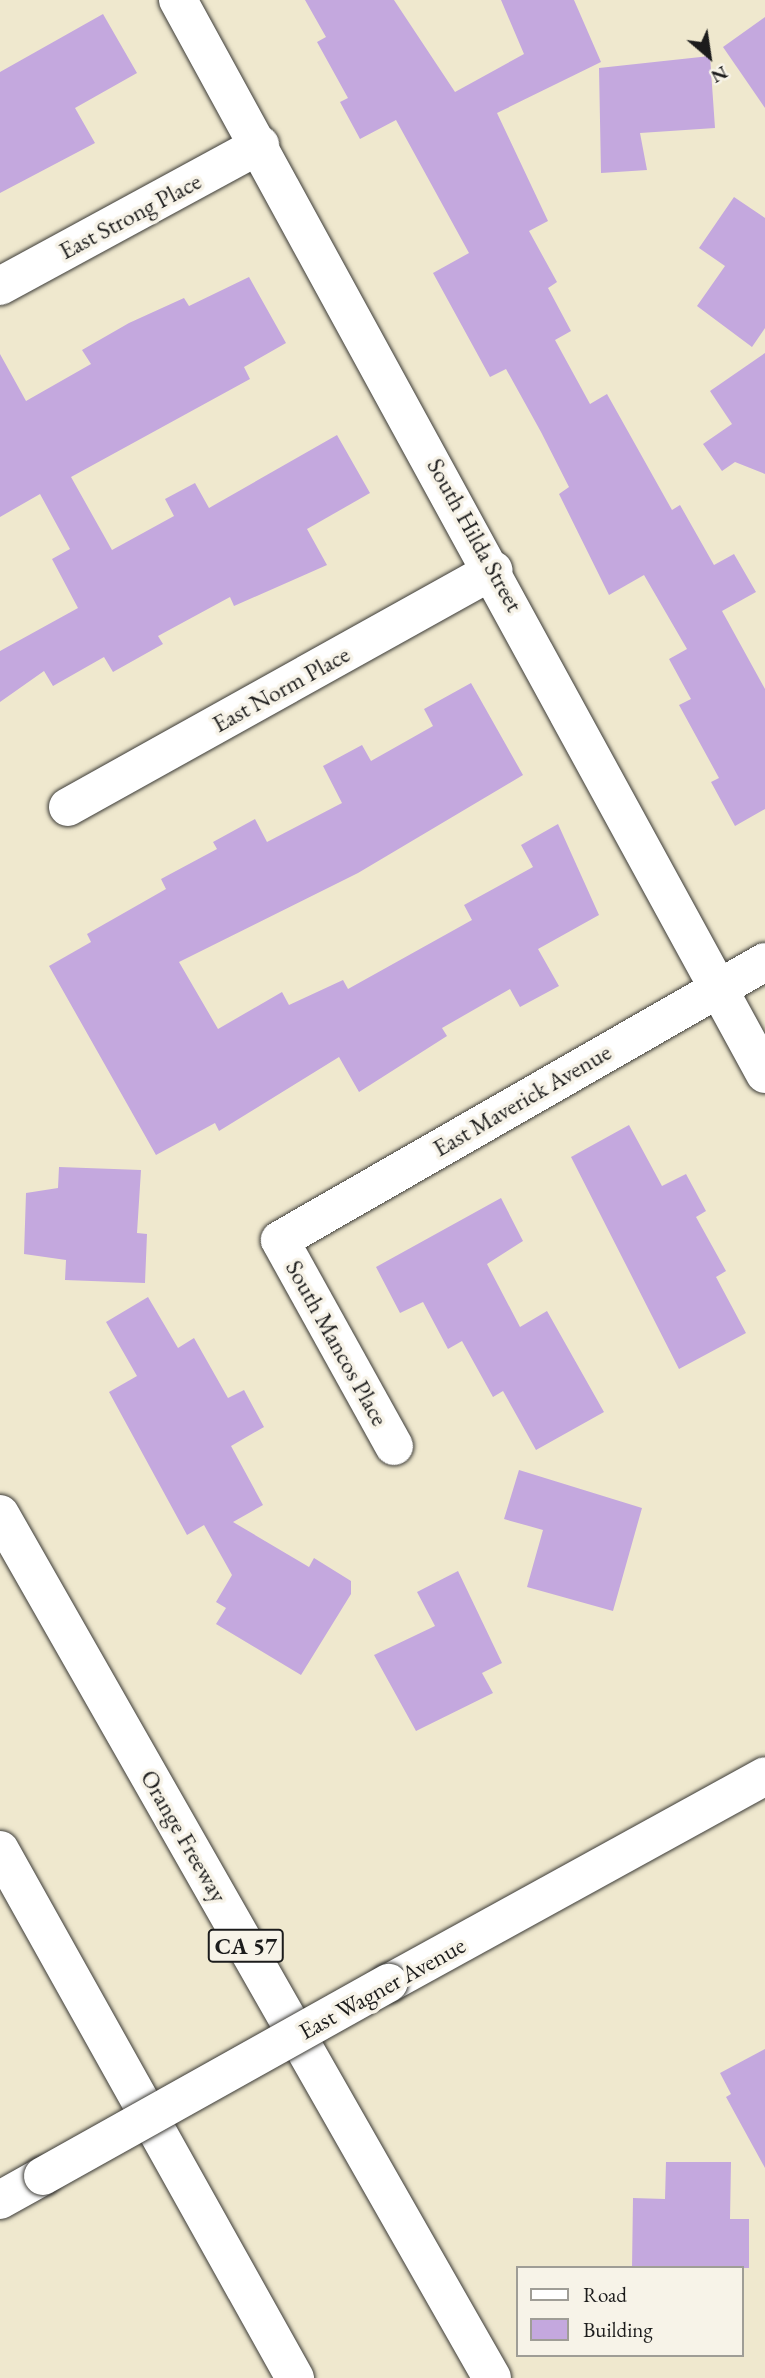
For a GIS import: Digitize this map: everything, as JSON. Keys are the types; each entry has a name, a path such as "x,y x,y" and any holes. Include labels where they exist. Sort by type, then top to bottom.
{"main road":[{"name":"South Hilda Street","path":"178,0 721,985 765,1074"},
{"name":"East Strong Place","path":"0,286 260,145"},
{"name":"East Norm Place","path":"68,807 494,570"},
{"name":"East Maverick Avenue","path":"280,1240 765,962"},
{"name":"South Mancos Place","path":"280,1240 394,1446"},
{"name":"Orange Freeway","path":"0,1514 492,2378"},
{"name":"East Wagner Avenue","path":"0,2200 765,1776"},
{"path":"0,1850 295,2378"}],"building":[{"path":"305,0 394,0 455,92 524,54 501,0 574,0 601,62 497,113 548,221 529,231 557,282 548,288 571,331 555,340 590,404 607,394 672,510 680,505 714,565 734,554 756,592 722,611 765,689 765,809 735,826 711,782 719,778 679,705 691,699 669,659 687,649 644,575 609,595 559,494 569,487 541,432 506,369 490,377 433,273 469,253 396,120 360,139 340,102 348,98 317,42 326,37"},
{"path":"103,14 137,73 75,108 95,143 0,193 0,72"},
{"path":"765,17 765,108 723,47"},
{"path":"710,56 715,128 640,133 647,170 601,173 599,68"},
{"path":"734,197 765,218 765,328 752,347 697,306 725,266 699,248"},
{"path":"249,277 286,343 244,367 250,379 71,477 112,550 174,516 165,499 195,483 209,508 337,435 370,493 307,529 327,565 234,606 230,597 158,636 163,644 113,672 104,657 53,686 44,671 0,702 0,651 78,608 52,559 70,549 40,494 0,517 0,354 26,401 91,364 82,350 129,323 184,298 189,306"},
{"path":"765,353 765,474 735,462 722,471 703,444 732,424 710,391"},
{"path":"471,683 523,775 358,873 179,962 218,1029 282,992 289,1005 343,980 348,989 472,920 464,905 533,867 521,845 558,824 599,915 538,949 559,986 520,1007 510,989 442,1028 447,1036 359,1092 339,1057 219,1131 215,1123 156,1155 49,966 91,942 87,934 166,889 161,879 217,849 213,842 255,819 267,842 342,803 323,766 362,745 371,761 433,726 424,709"},
{"path":"629,1125 662,1186 686,1174 706,1211 696,1217 726,1271 716,1277 746,1333 679,1369 571,1157"},
{"path":"59,1167 141,1170 137,1233 147,1234 145,1283 65,1280 66,1260 24,1254 26,1193 58,1188"},
{"path":"501,1198 523,1241 487,1264 520,1327 547,1311 604,1412 536,1450 503,1391 493,1397 462,1341 448,1349 423,1302 400,1313 376,1267"},
{"path":"148,1297 178,1348 194,1338 228,1398 244,1390 264,1427 231,1446 263,1505 233,1522 309,1567 314,1558 351,1581 351,1594 301,1675 216,1624 226,1608 216,1602 232,1575 204,1525 187,1535 109,1392 137,1376 106,1322"},
{"path":"519,1470 642,1508 613,1611 527,1587 543,1530 504,1519"},
{"path":"458,1571 502,1663 482,1673 493,1693 416,1731 374,1655 435,1626 417,1592"},
{"path":"765,2049 765,2168 726,2097 731,2094 720,2073"},
{"path":"666,2162 731,2162 730,2219 749,2219 749,2268 632,2266 633,2198 665,2199"}]}
